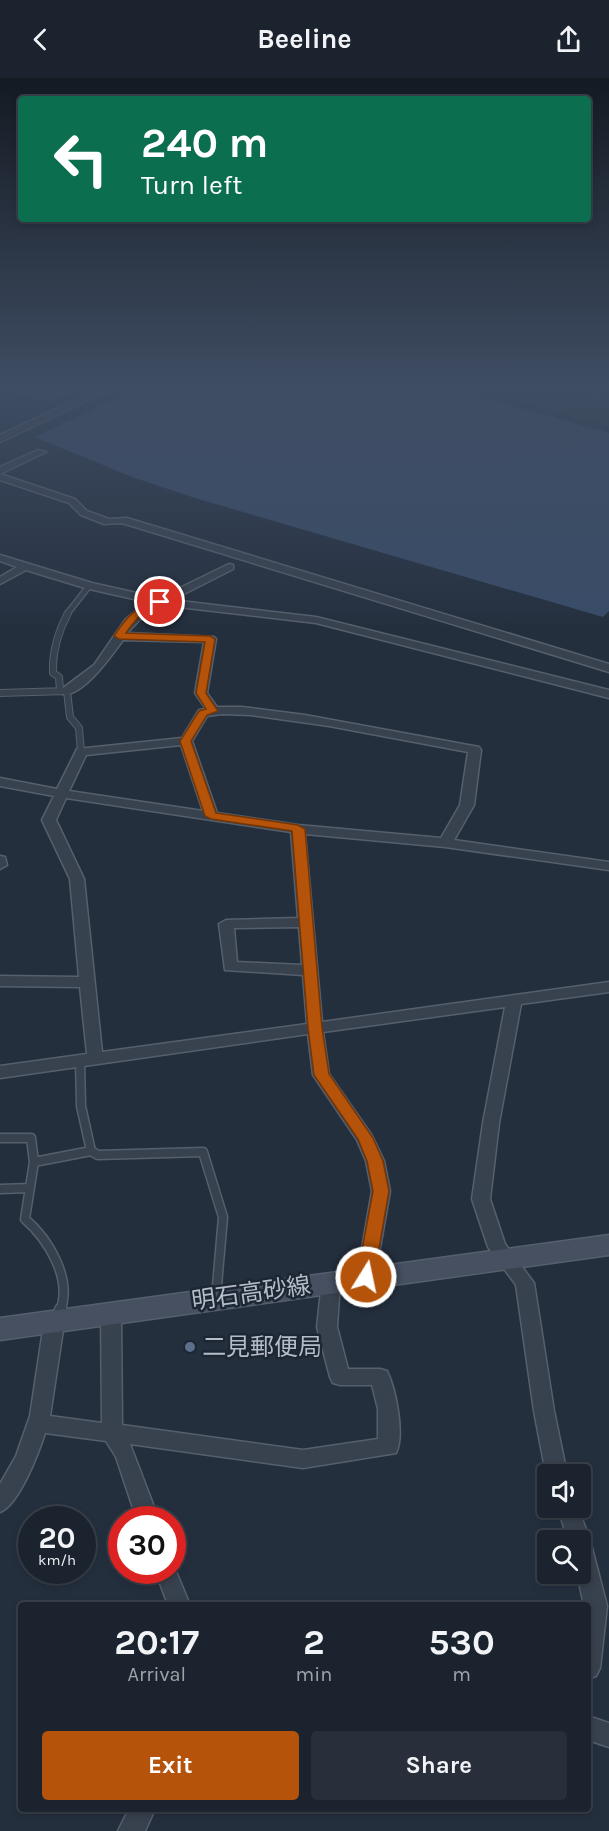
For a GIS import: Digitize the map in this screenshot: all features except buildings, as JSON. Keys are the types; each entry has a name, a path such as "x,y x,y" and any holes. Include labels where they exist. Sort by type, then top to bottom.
{"main road":[{"name":"明石高砂線","path":"0,1329 609,1245"}],"street":[{"path":"0,477 72,501 84,513 108,522 123,520 204,547 609,668"},
{"path":"0,558 89,586 160,602 316,620 609,694"},
{"path":"0,581 27,565"},
{"path":"64,691 98,667 129,622 147,606 160,602 229,567"},
{"path":"119,636 210,639 201,693 213,711"},
{"path":"211,816 186,741 203,713 246,711 308,718 476,750 467,805 445,843"},
{"path":"88,1059 88,982 77,879 49,820 81,752 186,741"},
{"path":"0,782 62,794 298,829 445,843 609,866"},
{"path":"298,829 321,1075 365,1138 375,1161 381,1191 366,1277"},
{"path":"0,860 0,866"},
{"path":"306,922 225,924 230,967 310,970"},
{"path":"0,981 88,982"},
{"path":"0,1072 609,987"},
{"path":"514,1000 490,1123 481,1199 497,1247 525,1283 544,1411 555,1464"},
{"path":"39,1423 303,1459 389,1447 388,1409 380,1377 339,1377 327,1326 331,1282"},
{"path":"111,1313 112,1433 125,1454 143,1506"},
{"path":"0,1502 19,1474 39,1423 47,1382 54,1323"},
{"path":"171,1584 178,1602"},
{"path":"590,1584 596,1606 591,1645"},
{"path":"591,1729 609,1735"},
{"path":"131,1831 141,1812"}],"lane":[{"path":"81,752 78,728 70,717 64,691 59,677 53,673 51,660 64,619 79,594 89,586"},
{"path":"0,693 64,691"},
{"path":"88,1059 80,1107 82,1126 91,1151 98,1155 203,1152 223,1217 216,1298"},
{"path":"0,1138 31,1138 34,1162 25,1219 34,1225 54,1256 63,1288 64,1307 54,1323"},
{"path":"34,1162 91,1151"},
{"path":"0,1188 30,1188"}],"water":[{"path":"107,467 609,467 609,611 603,617 195,498"}],"place":[{"name":"二見郵便局","path":"190,1347"}],"route":[{"path":"160,602 147,606 129,622 119,636 210,639 201,693 213,711 203,713 186,741 211,816 298,829 321,1075 365,1138 375,1161 381,1191 366,1277"}]}
